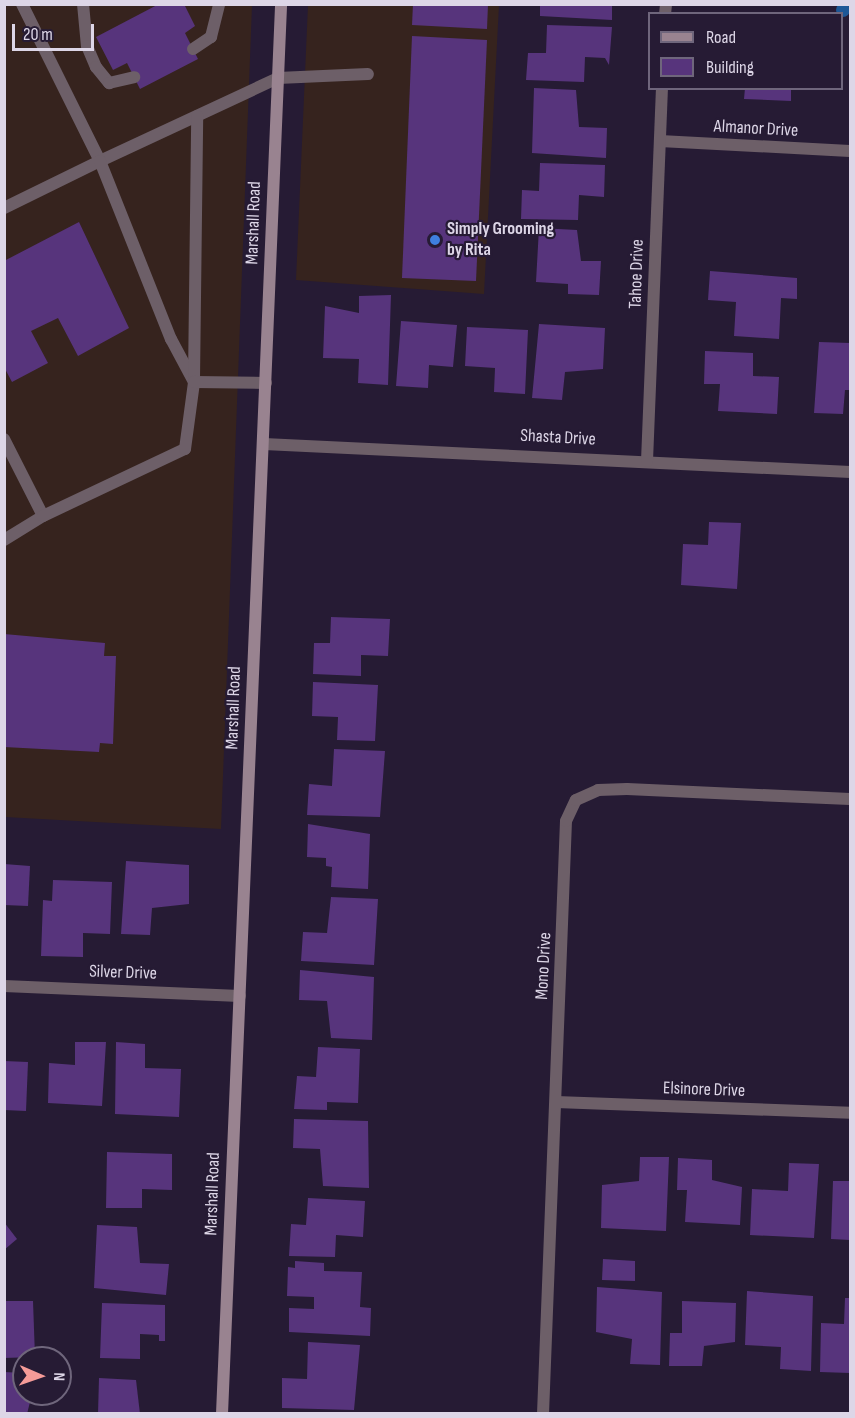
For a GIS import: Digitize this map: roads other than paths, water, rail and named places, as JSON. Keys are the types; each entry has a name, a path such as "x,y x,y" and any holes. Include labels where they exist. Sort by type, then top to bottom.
{"street":[{"path":"22,4 100,161 171,339 194,382"},
{"path":"83,4 87,46 96,67 109,83 134,77"},
{"path":"193,49 210,37 219,4"},
{"name":"Marshall Road","path":"222,1413 281,4"},
{"path":"4,208 278,78 368,74"},
{"name":"Tahoe Drive","path":"647,461 663,90"},
{"path":"4,540 43,516 185,449 194,382 197,116"},
{"name":"Almanor Drive","path":"660,141 850,152"},
{"path":"194,382 266,383"},
{"path":"4,439 43,516"},
{"name":"Shasta Drive","path":"264,444 850,472"},
{"name":"Mono Drive","path":"543,1413 566,821 576,800 598,790 627,789 850,799"},
{"name":"Silver Drive","path":"4,986 240,996"},
{"name":"Elsinore Drive","path":"556,1102 850,1113"}],"water":[{"path":"843,3 849,7 848,15 843,17 843,12 836,10 838,5"}],"place":[{"name":"Simply Grooming by Rita","path":"435,240"}]}
